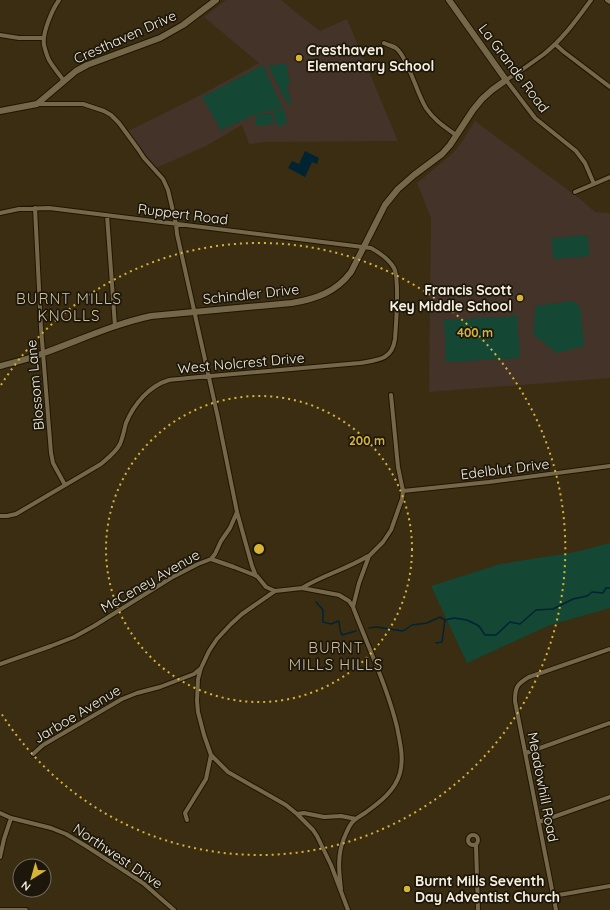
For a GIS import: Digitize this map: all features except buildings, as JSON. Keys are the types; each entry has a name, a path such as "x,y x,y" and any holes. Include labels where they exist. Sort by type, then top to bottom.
{"street":[{"path":"59,0 50,17 44,38 44,44 49,60 64,81"},
{"name":"Cresthaven Drive","path":"0,111 37,104 76,71 87,65 160,38 192,19 216,0"},
{"name":"La Grande Road","path":"449,0 535,118 576,151 585,162 594,184"},
{"name":"Schindler Drive","path":"0,366 43,354 115,326 151,316 292,303 310,300 337,287 351,272 385,205 398,189 442,154 482,99 506,80 545,54 569,30 592,0"},
{"path":"0,35 19,38 44,38"},
{"path":"384,43 396,48 404,60 426,108 433,118 456,135"},
{"path":"555,44 610,87"},
{"path":"37,104 83,104 111,115 119,123 144,158 164,179 176,224 238,512 256,576"},
{"path":"575,192 610,177"},
{"name":"Blossom Lane","path":"35,208 43,354 51,453 53,463 65,485"},
{"name":"Ruppert Road","path":"0,214 19,209 49,208 364,248"},
{"path":"107,215 115,326"},
{"name":"West Nolcrest Drive","path":"0,516 16,514 101,464 112,455 119,444 132,411 139,400 162,383 170,380 188,378 360,363 386,357 394,347 395,339 397,287 394,270 388,260 380,253 371,248 364,248"},
{"path":"302,588 312,581 356,564 369,556 383,542 391,530 402,499 403,491 398,467 391,395"},
{"name":"Edelblut Drive","path":"403,491 489,482 610,466"},
{"path":"211,559 238,512"},
{"path":"353,607 359,583 369,556"},
{"name":"McCeney Avenue","path":"0,664 74,637 171,578 211,559 256,576 266,587 275,591"},
{"path":"341,889 339,865 341,847 350,825 388,795 396,783 400,772 402,758 401,747 394,715 353,607 349,601 339,595 302,588 275,591 242,614 217,639 209,651 200,668 198,679 198,712 211,755 228,772 286,805 313,830 331,864 348,910"},
{"name":"Meadowhill Road","path":"556,910 515,702 515,692 520,683 533,676 610,649"},
{"name":"Jarboe Avenue","path":"32,754 43,745 122,699 194,674 200,668"},
{"path":"526,753 610,723"},
{"path":"187,820 185,813 206,779 211,755"},
{"path":"539,822 610,797"},
{"name":"Northwest Drive","path":"0,813 11,818 51,828 66,834 143,883 174,910"},
{"path":"297,814 304,813 324,817 341,816 356,819"},
{"path":"0,857 11,818"},
{"path":"476,844 478,910"},
{"path":"553,896 610,886"},
{"path":"0,910 26,910"}],"shaded area":[{"path":"226,0 281,0 320,31 347,19 398,141 265,142 249,144 242,125 206,146 156,168 126,132 197,97 259,63 204,17"},
{"name":"Francis Scott Key Middle School","path":"475,121 580,199 595,212 610,213 610,378 429,392 431,218 417,183 453,153"}],"green space":[{"path":"286,63 290,84 287,85 291,104 288,105 268,66"},
{"path":"263,65 282,107 252,116 221,130 202,97"},
{"path":"284,108 287,124 276,126 273,110"},
{"path":"272,113 273,124 256,126 255,116"},
{"path":"588,235 589,256 553,259 552,238"},
{"path":"573,301 580,307 584,346 556,353 534,335 535,306"},
{"path":"517,316 520,358 446,362 444,320"},
{"path":"610,543 610,608 550,625 467,663 431,586 500,564 575,552"}],"water":[{"path":"305,151 319,158 317,164 312,162 305,177 288,168 292,161 299,164"}],"waterway":[{"path":"369,628 376,627 403,631 412,625 427,623 440,617 445,620 454,618 467,620 479,626 485,635 496,635 510,622 520,624 536,610 553,609 573,599 587,596 592,592 603,593 606,588 610,588"},
{"path":"316,602 323,610 323,622 331,624 339,621 342,635 356,631"},
{"path":"436,643 442,642 445,620"}],"place":[{"name":"Cresthaven Elementary School","path":"299,58"},
{"name":"Francis Scott Key Middle School","path":"520,298"},
{"name":"Burnt Mills Seventh Day Adventist Church","path":"407,889"}],"district":[{"name":"BURNT MILLS KNOLLS","path":"69,308"},
{"name":"BURNT MILLS HILLS","path":"336,656"}]}
